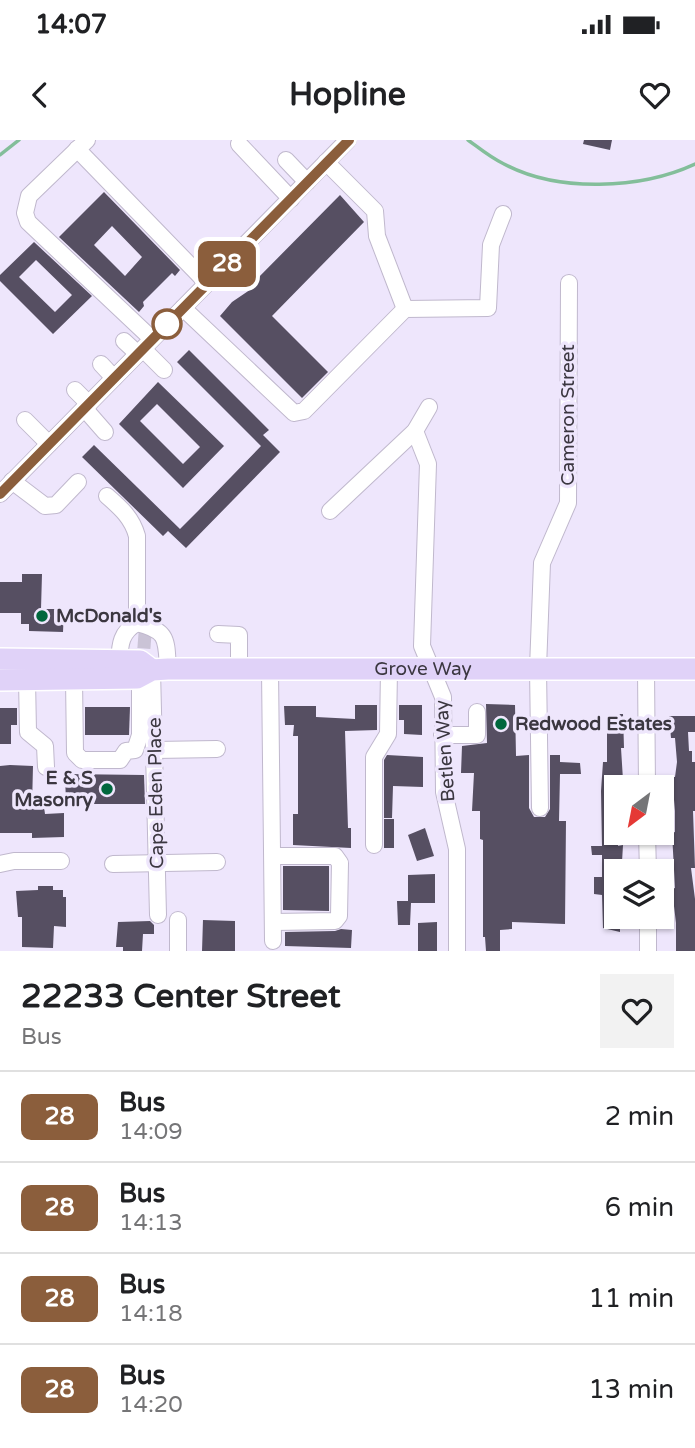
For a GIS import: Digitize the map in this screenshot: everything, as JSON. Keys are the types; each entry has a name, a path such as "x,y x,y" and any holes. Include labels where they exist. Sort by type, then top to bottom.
{"main road":[{"name":"Grove Way","path":"0,659 120,651 140,661 153,672"},
{"name":"Grove Way","path":"0,680 239,670 695,669"}],"street":[{"path":"0,494 348,140"},
{"path":"239,144 290,199"},
{"path":"164,370 28,222 25,213 29,196 82,145 207,283"},
{"path":"286,160 307,182"},
{"path":"326,162 375,211 377,236 405,309"},
{"path":"183,308 294,413 304,411 405,309 488,308 491,245 503,214"},
{"name":"Cameron Street","path":"540,808 538,668 542,563 568,503 569,283"},
{"path":"124,341 144,347"},
{"path":"101,364 114,378"},
{"path":"75,390 105,432"},
{"path":"330,512 415,431 429,407"},
{"path":"25,421 49,444"},
{"name":"Betlen Way","path":"415,431 428,464 422,646 443,695 444,792 457,849 457,951"},
{"path":"12,481 45,506 56,505 78,482"},
{"path":"107,496 125,512 134,525 137,536 137,623"},
{"path":"74,679 75,753 82,760 120,760 126,751 135,750 140,735 153,672 152,641 155,627 137,623 130,627 120,651"},
{"path":"218,634 239,635 239,670"},
{"path":"120,651 152,641"},
{"path":"374,845 373,757 388,734 389,668"},
{"path":"646,669 647,775"},
{"path":"270,670 273,941"},
{"name":"Cape Eden Place","path":"153,672 158,915"},
{"path":"27,679 29,732 46,746 46,767"},
{"path":"442,736 477,735 477,712"},
{"path":"155,750 217,749"},
{"path":"273,856 335,856 340,863 339,916 335,921 274,922"},
{"path":"0,864 14,861 61,861"},
{"path":"113,864 217,862"},
{"path":"178,920 178,951"},
{"path":"648,929 648,951"}],"building":[{"path":"584,140 612,140 610,150 583,144"},
{"path":"104,192 180,270 175,276 172,273 143,302 144,306 139,312 59,237","holes":["112,226 142,257 125,276 94,245"]},
{"path":"340,195 364,222 272,316 328,372 302,398 220,316 232,302 257,285 254,282"},
{"path":"34,242 92,296 53,334 0,281 0,275","holes":["36,260 72,295 55,312 19,277"]},
{"path":"189,350 269,430 263,435 280,452 186,548 168,531 163,536 82,457 94,445 180,529 198,511 261,446 177,362"},
{"path":"158,382 224,446 183,488 119,424","holes":["157,404 200,447 183,464 140,421"]},
{"path":"22,574 42,574 41,609 64,609 63,632 29,631 29,624 21,624 21,613 0,613 0,582 22,582"},
{"path":"486,704 515,705 516,756 529,755 529,808 534,817 545,817 550,809 550,755 560,755 560,762 580,763 581,774 560,774 559,821 566,821 565,924 512,922 512,929 500,930 500,951 486,951 483,937 483,840 480,839 480,811 472,811 474,773 461,773 462,746 487,743"},
{"path":"355,705 377,705 377,730 345,731 351,848 293,845 293,814 298,814 298,736 293,736 294,725 285,725 284,706 316,706 316,717 355,719"},
{"path":"399,705 422,705 422,735 404,734 404,720 399,720"},
{"path":"85,707 130,707 129,735 85,735"},
{"path":"0,708 17,708 17,725 11,725 11,744 0,744"},
{"path":"607,714 623,714 623,775 604,775 604,845 623,845 622,859 604,859 604,928 602,895 594,894 594,877 602,877 602,855 592,855 591,846 602,846 601,791 603,762 607,762"},
{"path":"669,716 695,716 695,732 688,732 689,751 692,751 692,762 695,762 695,868 691,868 695,899 695,951 676,951 673,845 674,777 677,762 675,738 671,738"},
{"path":"387,755 423,757 423,787 393,786 392,818 384,818 384,760"},
{"path":"0,766 33,766 32,806 44,807 45,814 64,813 64,837 32,838 32,833 0,833"},
{"name":"E & S Masonry","path":"65,774 144,775 145,804 66,804"},
{"path":"384,819 394,819 394,848 384,848"},
{"path":"425,828 434,856 417,861 408,835"},
{"path":"283,866 329,866 329,911 283,910"},
{"path":"435,874 435,903 411,903 410,925 398,925 397,901 408,901 408,875"},
{"path":"38,886 53,886 53,890 63,890 63,897 66,897 66,927 54,926 53,948 22,947 22,917 18,917 16,891 38,890"},
{"path":"203,920 235,921 235,951 202,951"},
{"path":"150,921 154,925 154,934 143,934 142,951 123,951 123,947 116,947 118,922"},
{"path":"437,922 437,951 418,951 418,923"},
{"path":"352,930 351,948 285,946 285,932"}],"waterway":[{"path":"0,155 19,140"},
{"path":"468,140 494,159 525,173 574,183 625,183 650,179 695,164"}],"tunnel":[{"path":"138,640 151,641"}],"bus line":[{"name":"28","path":"0,494 349,140"}],"place":[{"name":"McDonald's","path":"42,616"},
{"name":"Redwood Estates","path":"501,724"},
{"name":"E & S Masonry","path":"107,789"}]}
